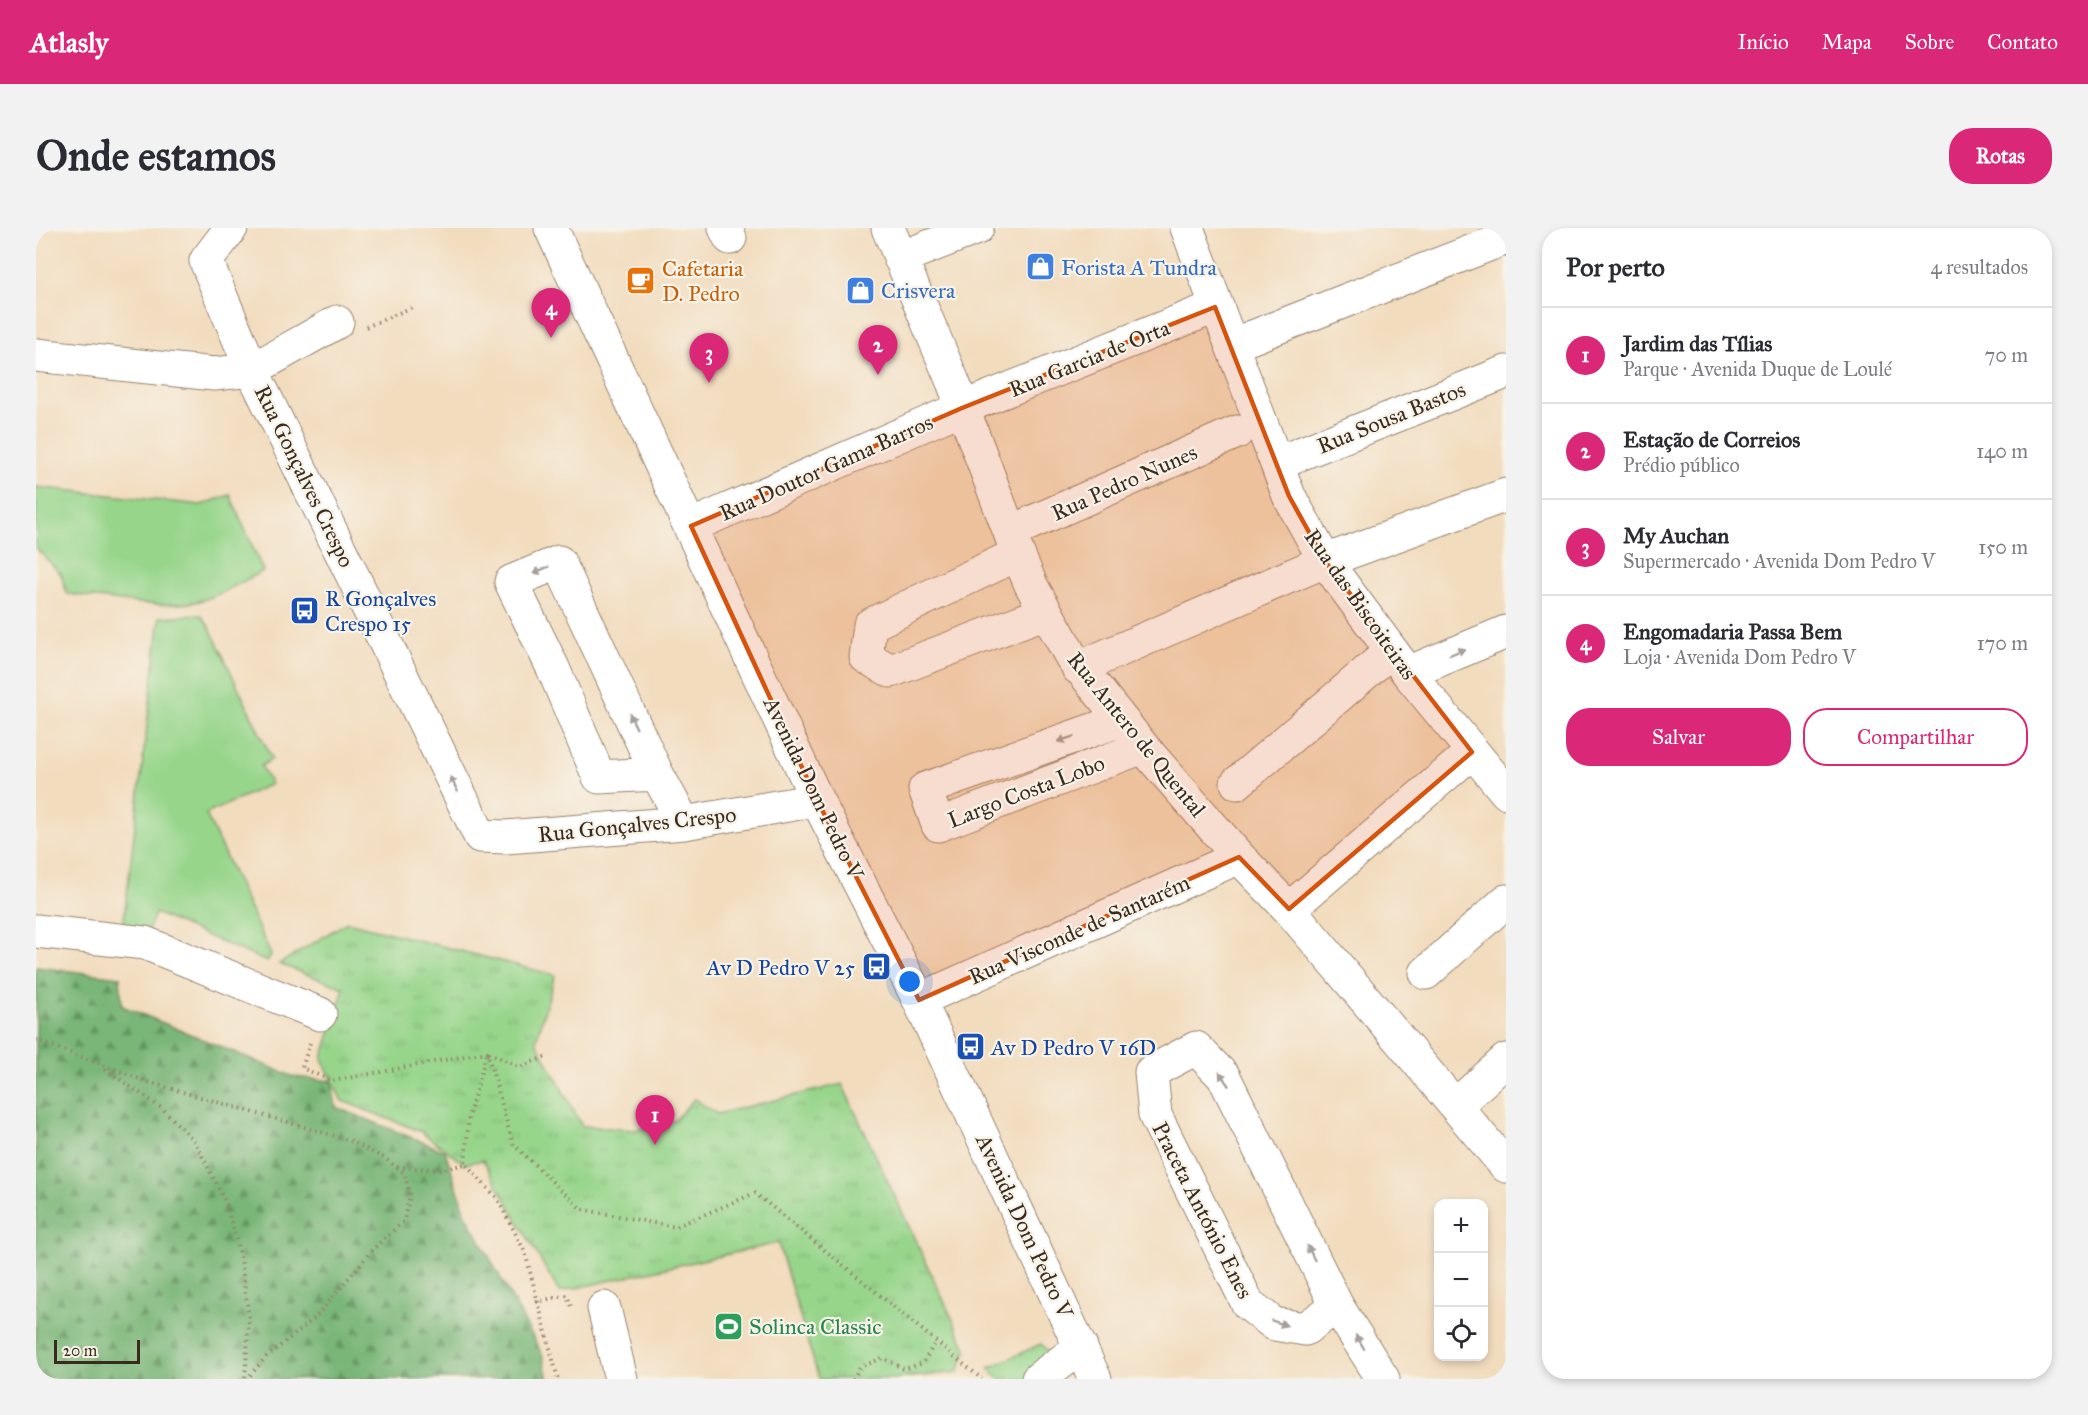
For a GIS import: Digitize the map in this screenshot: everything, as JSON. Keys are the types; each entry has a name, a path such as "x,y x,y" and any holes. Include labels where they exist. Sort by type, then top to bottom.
{"street":[{"name":"Rua Gonçalves Crespo","path":"231,228 206,261 252,370 480,837 684,823 818,800"},
{"name":"Avenida Dom Pedro V","path":"551,228 818,800 919,1000 1095,1379"},
{"name":"Rua Antero de Quental","path":"888,228 962,408 1014,543 1046,612 1078,668 1239,857 1289,909 1506,1166"},
{"path":"900,258 977,228"},
{"name":"Rua das Biscoiteiras","path":"1187,228 1215,307 1232,345 1289,496 1325,561 1400,662 1506,792"},
{"path":"1232,345 1506,238"},
{"name":"Rua Garcia de Orta","path":"962,408 1215,307"},
{"path":"36,355 214,375 252,370 337,322"},
{"name":"Rua Sousa Bastos","path":"1277,463 1506,372"},
{"name":"Rua Doutor Gama Barros","path":"691,526 962,408"},
{"name":"Rua Pedro Nunes","path":"1046,612 891,671 866,657 870,625 1014,543 1237,432"},
{"path":"1078,668 1325,561 1506,495"},
{"path":"657,774 599,777 553,668 511,582 559,562 657,774 684,823"},
{"path":"1237,783 1400,662 1506,632"},
{"name":"Largo Costa Lobo","path":"1121,720 925,789 938,825 1143,747"},
{"path":"1289,909 1472,752"},
{"name":"Rua Visconde de Santarém","path":"919,1000 1239,857"},
{"path":"1426,973 1506,901"},
{"path":"36,931 145,943 320,1014"},
{"name":"Praceta António Enes","path":"1337,1306 1305,1329 1274,1324 1248,1304 1155,1115 1151,1072 1196,1048 1224,1077 1337,1306 1383,1379"},
{"path":"1455,1106 1506,1060"},
{"path":"604,1308 621,1379"},
{"name":"Avenida Dom Pedro V","path":"1038,1379 1081,1347"}],"path":[{"path":"337,322 348,335 415,306"},
{"path":"320,1014 302,1068 332,1081 487,1052 520,1066 545,1058"},
{"path":"36,1040 73,1053 120,1077 163,1110 195,1142 226,1203 241,1259 249,1320 246,1379"},
{"path":"487,1052 469,1115 465,1164 497,1198 525,1252 536,1302 558,1379"},
{"path":"487,1052 513,1144 582,1209 675,1227 755,1193 982,1379"},
{"path":"93,1063 349,1140 404,1173 410,1195 404,1221 374,1248 315,1318 266,1357 246,1379"},
{"path":"396,1167 441,1170 465,1164"},
{"path":"536,1302 567,1295"},
{"path":"853,1379 860,1367 882,1358 904,1369 923,1363 936,1341"}],"highlighted area":[{"path":"1215,307 1289,496 1325,561 1472,752 1289,909 1239,857 919,1000 817,800 691,526 962,408"}],"green space":[{"path":"36,487 201,505 230,495 263,571 209,598 176,604 120,601 67,594 61,574 36,548"},
{"path":"201,615 209,626 272,759 261,766 271,784 206,814 271,955 267,962 155,913 148,931 123,927 160,617"},
{"path":"347,922 555,975 536,1041 582,1126 635,1130 675,1120 694,1099 717,1114 842,1084 967,1350 958,1372 892,1379 819,1379 778,1243 559,1292 483,1160 465,1164 420,1131 342,1101 322,1059 344,988 279,964"},
{"path":"36,967 120,977 122,1006 294,1077 332,1081 336,1107 445,1151 466,1214 542,1354 548,1379 36,1379"},
{"path":"1041,1344 1053,1357 1026,1379 999,1379 989,1368"}],"place":[{"name":"Forista A Tundra","path":"1040,267"},
{"name":"Cafetaria D. Pedro","path":"641,281"},
{"name":"Crisvera","path":"860,290"},
{"name":"Engomadaria Passa Bem","path":"551,338"},
{"name":"Estação de Correios","path":"878,375"},
{"name":"My Auchan","path":"709,383"},
{"name":"R Gonçalves Crespo 15","path":"304,611"},
{"name":"Av D Pedro V 25","path":"876,967"},
{"name":"Av D Pedro V 16D","path":"970,1047"},
{"name":"Jardim das Tílias","path":"655,1145"},
{"name":"Solinca Classic","path":"728,1326"}]}
